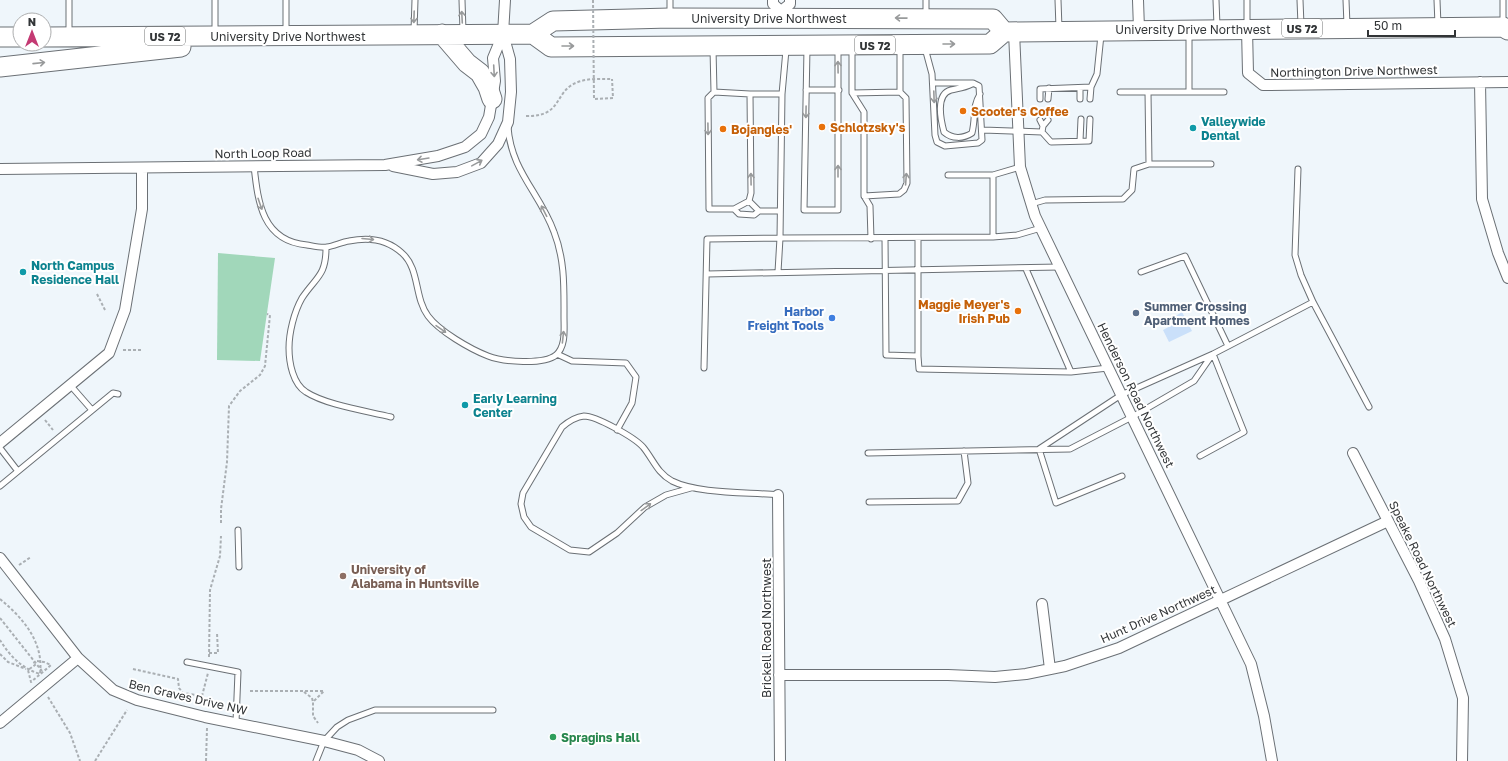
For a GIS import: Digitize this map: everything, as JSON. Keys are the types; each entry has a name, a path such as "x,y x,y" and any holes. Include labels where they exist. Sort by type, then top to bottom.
{"highway":[{"name":"University Drive Northwest","path":"52,37 533,34 553,21 670,9 824,18 993,19 1009,32 1139,29 1506,27"},
{"path":"742,45 749,34 753,32 773,31 778,29 781,15"},
{"path":"786,45 787,38 793,32 809,31 824,18"},
{"name":"US 72","path":"533,34 551,46 713,46 990,44 1009,32"},
{"path":"442,34 467,62 480,73 488,87 492,99"},
{"path":"0,67 294,36"},
{"path":"0,37 12,37"}],"street":[{"path":"503,34 504,0"},
{"path":"773,0 773,4 781,15 790,4 790,0"},
{"path":"1138,0 1139,29"},
{"name":"Northington Drive Northwest","path":"1247,29 1248,73 1262,85 1508,82"},
{"name":"Henderson Road Northwest","path":"1009,32 1019,130 1020,167 1031,204 1041,228 1251,664 1264,716 1272,761"},
{"name":"North Loop Road","path":"142,168 385,165 438,156 465,147 481,134 489,118 495,81 493,58 503,34"},
{"name":"North Loop Road","path":"385,165 433,174 457,172 480,162 498,144 508,122 511,92 510,59 503,34"},
{"path":"1480,82 1482,199 1498,252 1508,278"},
{"path":"0,169 142,168 142,209 125,310 109,353 71,386 0,443"},
{"name":"Speake Road Northwest","path":"1353,453 1419,581 1445,639 1463,698 1462,761"},
{"name":"Brickell Road Northwest","path":"778,494 780,761"},
{"name":"Hunt Drive Northwest","path":"779,675 948,675 995,677 1026,674 1050,669 1119,648 1388,521"},
{"name":"Ben Graves Drive NW","path":"0,558 78,658 113,690 126,697 206,717 324,741 358,750 379,761"},
{"path":"1042,604 1050,669"},
{"path":"0,723 78,658"}],"lane":[{"path":"69,0 69,37"},
{"path":"215,0 215,36"},
{"path":"286,0 294,36"},
{"path":"414,35 415,0"},
{"path":"462,0 463,34"},
{"path":"926,0 926,19"},
{"path":"1058,0 1059,31"},
{"path":"1216,0 1217,29"},
{"path":"1247,0 1247,29"},
{"path":"1300,0 1301,28"},
{"path":"1346,0 1347,28"},
{"path":"1437,0 1438,28"},
{"path":"1504,0 1506,27"},
{"path":"1189,29 1189,92"},
{"path":"1090,99 1091,87 1097,74 1102,30"},
{"path":"778,272 780,238 782,94 786,45"},
{"path":"807,45 804,210 838,210 839,90 845,45"},
{"path":"845,45 852,93 864,112 864,196 870,206 871,239"},
{"path":"864,196 899,194 904,190 907,183 906,98 900,92 900,45"},
{"path":"925,45 933,83 935,135 937,142 945,146 978,143 982,140 983,130 979,86 973,83 933,83"},
{"path":"713,46 714,92 708,98 709,209 734,209 749,201 751,193 750,94"},
{"path":"973,83 963,89 950,90 943,96 940,106 944,132 950,137 960,137 972,133 976,118 974,104 980,94"},
{"path":"1040,99 1040,89 1091,87"},
{"path":"1048,99 1049,88"},
{"path":"1080,88 1080,99"},
{"path":"806,90 839,90"},
{"path":"714,92 782,94"},
{"path":"852,93 900,92"},
{"path":"1120,92 1224,92"},
{"path":"1148,92 1149,164"},
{"path":"1080,119 1080,141"},
{"path":"1040,120 1042,132 1051,142 1089,141 1090,119"},
{"path":"1042,126 1048,120"},
{"path":"254,166 258,201 267,222 280,236 299,245 326,248 366,238 386,242 403,253 414,271 420,298 427,315 438,328 489,357 512,361 546,361 557,354 564,342 564,271 554,231 518,167 509,144 508,122"},
{"path":"983,130 1019,130 1042,132"},
{"path":"1031,204 1045,200 1123,199 1132,190 1134,169 1149,164 1210,164"},
{"path":"948,175 993,175 1020,167"},
{"path":"1298,170 1295,255 1313,302 1369,407"},
{"path":"993,175 993,238"},
{"path":"749,201 759,211"},
{"path":"734,209 740,214 754,215 759,211 780,211"},
{"path":"704,368 707,239 993,238 1017,235 1041,228"},
{"path":"885,238 886,355 918,356"},
{"path":"918,238 919,370 1071,372 1108,368"},
{"path":"326,248 326,262 320,277 302,299 289,340 289,358 295,379 305,392 322,400 391,417"},
{"path":"1142,272 1185,256 1228,346"},
{"path":"707,274 919,271 1060,267"},
{"path":"1026,268 1071,372"},
{"path":"1039,450 1121,395 1213,354 1313,302"},
{"path":"557,354 572,361 626,363 636,377 632,403 617,430"},
{"path":"868,453 1070,449 1132,418 1194,381 1213,354"},
{"path":"1200,456 1244,432 1213,354"},
{"path":"71,386 92,410"},
{"path":"0,486 17,470 113,393 118,394"},
{"path":"691,488 666,495 645,507 617,534 589,552 570,550 531,527 524,517 521,504 523,493 562,426 572,419 584,416 596,419 634,439 643,447 659,472 672,481 691,488 778,494"},
{"path":"0,448 17,470"},
{"path":"1039,450 1056,503 1122,476"},
{"path":"869,502 958,501 968,483 964,451"},
{"path":"238,530 239,567"},
{"path":"187,662 238,672 236,722"},
{"path":"316,761 324,741 348,720 375,710 493,710"}],"path":[{"path":"526,116 538,116 548,113 570,87 577,82 589,79 612,79 612,98 594,99 593,0"},
{"path":"97,294 105,310"},
{"path":"221,523 221,509 227,462 229,406 240,391 260,375 265,366 270,315 267,314"},
{"path":"123,350 143,350"},
{"path":"45,420 53,430"},
{"path":"209,657 210,590 220,556 221,536"},
{"path":"15,568 31,557"},
{"path":"0,600 14,612 31,631 37,645 40,661 40,674"},
{"path":"0,618 42,671"},
{"path":"209,653 218,653 217,633"},
{"path":"0,640 8,652 29,672 35,680"},
{"path":"0,654 8,662 29,672 40,674"},
{"path":"29,672 31,682 50,665 40,661 36,662"},
{"path":"29,672 35,666 33,663 36,662"},
{"path":"133,669 178,679 179,688 183,693 202,696"},
{"path":"203,701 202,696 208,677 208,670"},
{"path":"250,691 324,692 313,702"},
{"path":"303,691 308,694 313,702 313,716 318,723"},
{"path":"48,697 70,733 80,761"},
{"path":"95,761 127,710"},
{"path":"206,761 207,725"}],"green space":[{"path":"218,253 275,258 260,361 217,360"}],"water":[{"path":"1182,312 1192,331 1169,342 1163,330 1176,323 1174,317"}],"place":[{"name":"Scooter's Coffee","path":"963,111"},
{"name":"Schlotzsky's","path":"822,127"},
{"name":"Valleywide Dental","path":"1193,128"},
{"name":"Bojangles'","path":"723,129"},
{"name":"North Campus Residence Hall","path":"23,272"},
{"name":"Maggie Meyer's Irish Pub","path":"1018,311"},
{"name":"Summer Crossing Apartment Homes","path":"1136,313"},
{"name":"Harbor Freight Tools","path":"832,318"},
{"name":"Early Learning Center","path":"465,405"},
{"name":"University of Alabama in Huntsville","path":"343,576"},
{"name":"Spragins Hall","path":"553,737"}]}
